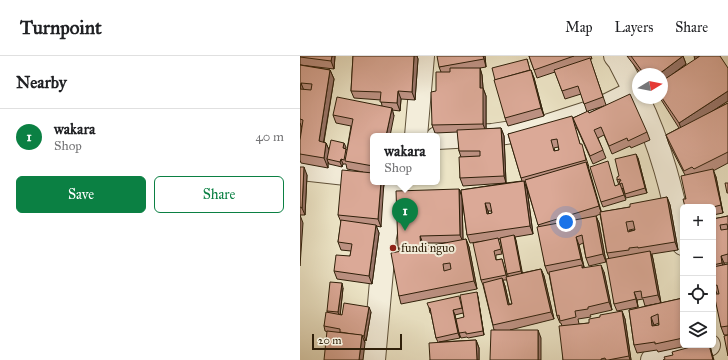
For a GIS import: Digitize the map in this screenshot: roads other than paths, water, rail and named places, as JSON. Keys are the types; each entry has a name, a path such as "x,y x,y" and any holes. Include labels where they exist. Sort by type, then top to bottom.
{"street":[{"path":"416,133 423,56"},
{"path":"615,56 632,86"},
{"path":"440,138 492,134 540,128 632,98"},
{"path":"641,104 660,151 669,182 682,240"},
{"path":"300,169 370,177"},
{"path":"374,360 385,237 395,185"},
{"path":"652,360 698,348"},
{"path":"715,348 719,360"}],"place":[{"name":"wakara","path":"405,231"},
{"name":"fundi nguo","path":"393,248"}]}
